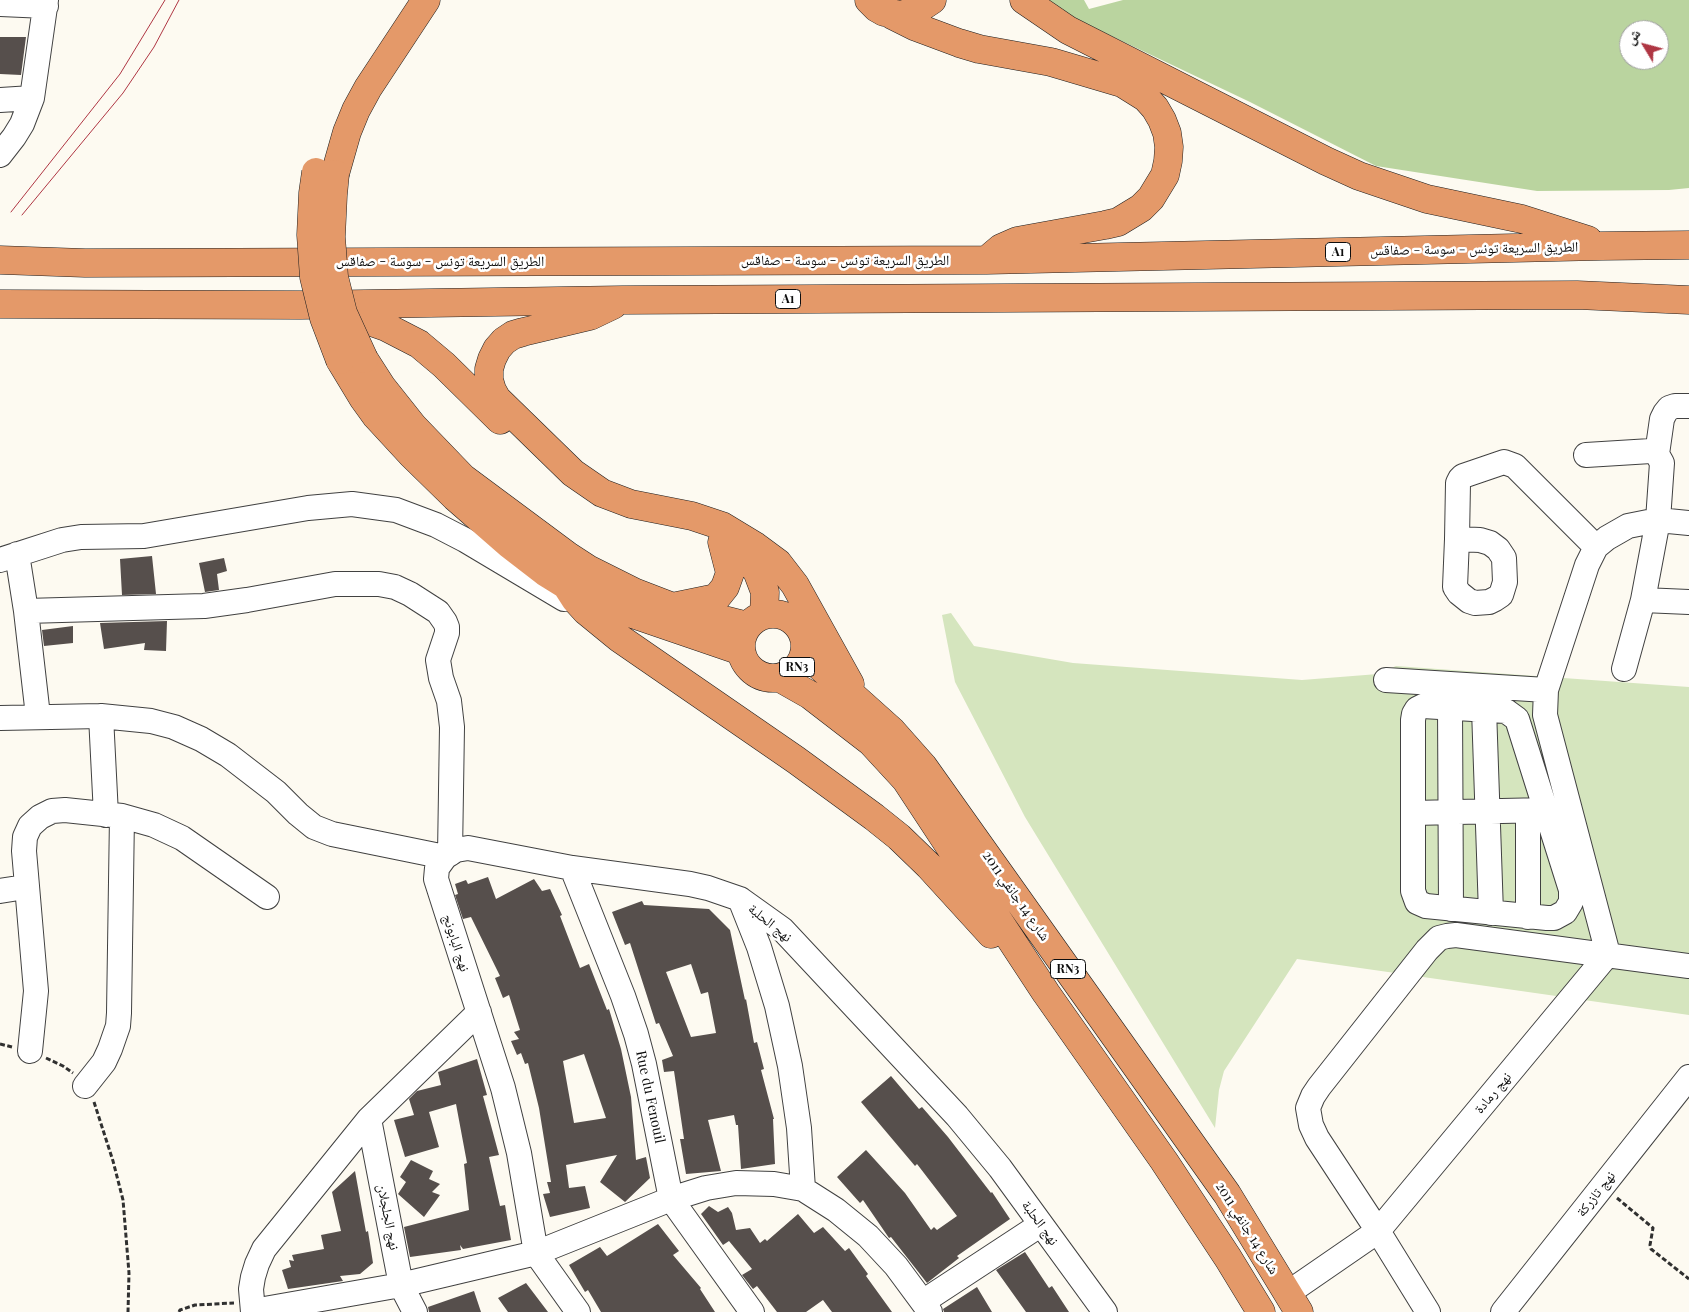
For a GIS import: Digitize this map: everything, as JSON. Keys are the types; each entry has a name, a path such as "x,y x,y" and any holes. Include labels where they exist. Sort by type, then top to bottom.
{"highway":[{"path":"326,173 328,131 347,87 404,0"},
{"path":"426,0 368,88 356,110 326,173 311,214 313,270 324,318 352,359 382,386 413,426 449,465 477,490 588,569 634,592 673,607 751,631"},
{"path":"874,4 909,14 932,0"},
{"path":"1024,0 1068,30 1359,176 1427,199 1549,226 1601,246"},
{"path":"874,4 916,27 959,43 979,49 1051,62 1117,81 1146,98 1162,120 1167,134 1168,161 1165,175 1159,187 1141,208 1118,222 1017,240 1001,248 988,260"},
{"name":"الطريق السريعة تونس - سوسة - صفاقس","path":"0,260 85,263 988,260 1689,245"},
{"name":"A1","path":"0,304 301,305 622,300 1567,295 1689,300"},
{"path":"622,300 590,316 523,332 513,335 504,341 497,349 489,369 490,385 497,399 573,473 595,489 616,500 692,516 722,526 755,546 778,563 795,585 841,670 868,710"},
{"path":"301,305 366,320 386,327 419,344 444,365 560,481 596,506 624,517 701,534 722,542 743,555 757,571 764,592 751,631"},
{"path":"352,359 351,380 376,416 433,476 510,545 545,572 566,585 624,611 751,631"},
{"path":"673,607 711,599 717,596 725,587 730,573 722,542"},
{"path":"566,585 586,611 619,638 796,760 893,832 929,866 1024,972 1046,992"},
{"name":"RN3","path":"751,631 773,614 791,620 803,634 805,643 801,661 796,669 780,678"},
{"name":"شارع 14 جانفي 2011","path":"751,631 744,661 750,670 759,676 770,679 780,678 819,701 871,742 891,762 919,800 1046,992 1169,1169 1261,1312"},
{"name":"شارع 14 جانفي 2011","path":"804,653 909,749 937,785 1227,1194 1294,1302"}],"street":[{"path":"0,4 46,3 32,98 22,124 0,155"},
{"path":"0,100 32,98"},
{"path":"1657,454 1662,419 1665,413 1669,408 1675,406 1689,406"},
{"path":"1586,455 1651,451 1657,454 1662,463 1658,520 1643,600 1624,669"},
{"path":"1457,539 1458,483 1460,479 1463,476 1504,462 1515,466 1596,547"},
{"path":"38,716 26,611 8,557 62,540 82,537 144,536 330,505 375,506 416,516 451,532 586,611"},
{"path":"1528,917 1537,811 1517,719 1506,711 1450,707 1423,706 1417,709 1414,714 1413,890 1415,898 1421,905 1426,906 1528,917 1548,918 1559,916 1568,908 1581,889 1545,715 1546,690 1587,565 1596,547 1628,526 1658,520 1689,523"},
{"path":"26,611 204,606 335,584 379,584 395,587 410,594 438,612 447,627 447,634 438,660 441,678 449,702 452,727 448,856"},
{"path":"1643,600 1689,602"},
{"path":"1386,680 1546,690"},
{"path":"1450,707 1451,909"},
{"path":"1484,709 1491,913"},
{"path":"85,1086 104,1062 118,1026 120,1014 114,816 101,716"},
{"path":"0,718 101,716 151,721 174,727 202,739 228,755 276,792 314,827 332,834 448,856 456,850 468,848 572,868 690,884 740,899"},
{"path":"30,1051 36,991 25,887 24,851 25,837 30,826 40,817 52,811 65,810 114,816 154,825 182,838 267,896"},
{"path":"1537,811 1581,889 1608,954"},
{"path":"1413,812 1537,811"},
{"name":"نهج البابونج","path":"448,856 437,868 436,880 508,1107 519,1153 536,1253 578,1312"},
{"name":"Rue du Fenouil","path":"572,868 623,996 636,1034 644,1064 671,1199 752,1312"},
{"path":"0,891 25,887"},
{"name":"نهج الحلبة","path":"740,899 782,929 957,1116 1000,1168 1105,1312"},
{"name":"نهج الحلبة","path":"740,899 777,1006 790,1066 799,1128 803,1189"},
{"path":"758,947 768,935 782,929"},
{"path":"1428,1312 1317,1138 1311,1125 1308,1108 1312,1096 1427,950 1440,938 1456,935 1689,966"},
{"name":"نهج رمادة","path":"1294,1302 1378,1232 1608,954"},
{"path":"479,1012 369,1119 264,1249 257,1264 251,1289 253,1308 401,1285 536,1253 671,1199 706,1188 736,1183 774,1184 803,1189 836,1210 868,1236 896,1266 927,1307 1040,1225"},
{"name":"نهج تازركة","path":"1503,1312 1689,1077"},
{"name":"نهج الجلجلان","path":"369,1119 401,1285 415,1312"}],"path":[{"path":"0,1044 30,1051 63,1066 76,1075 85,1086 98,1111 122,1200 129,1273 128,1312"},
{"path":"1602,1186 1651,1226 1654,1230 1650,1245 1651,1249 1689,1279"},
{"path":"179,1312 195,1305 253,1308"}],"green space":[{"path":"1044,0 1084,0 1089,9 1123,0 1689,0 1689,188 1669,190 1537,191 1376,166 1250,102 1084,23"},
{"path":"951,613 974,646 1073,663 1302,680 1378,674 1396,666 1689,687 1689,1015 1297,959 1224,1071 1219,1090 1215,1128 1025,817 955,682 942,615"}],"building":[{"path":"0,37 26,37 21,75 0,74"},
{"path":"152,556 156,594 122,595 120,559"},
{"path":"224,558 227,571 217,574 219,590 205,592 199,563"},
{"path":"167,621 166,651 144,650 145,643 104,649 100,623"},
{"path":"73,626 73,643 44,646 42,630"},
{"path":"488,877 496,899 534,879 542,891 550,889 562,915 560,916 580,968 589,964 607,1010 609,1009 621,1049 631,1097 636,1160 646,1157 650,1178 625,1202 600,1182 617,1155 566,1165 569,1188 585,1186 590,1208 550,1217 543,1194 550,1193 547,1182 551,1182 539,1108 528,1063 525,1064 521,1053 517,1055 511,1041 519,1039 514,1032 520,1030 509,995 503,998 495,978 500,976 471,917 463,919 455,895 458,894 455,884 466,880 468,884","holes":["584,1054 606,1118 574,1123 563,1061"]},
{"path":"642,901 644,905 709,909 730,930 754,1043 757,1042 764,1069 761,1070 774,1119 775,1164 741,1169 738,1125 736,1125 734,1115 708,1120 721,1171 686,1174 680,1139 684,1139 674,1071 664,1072 662,1060 673,1056 659,1023 656,1024 630,943 625,945 612,912","holes":["691,964 701,994 708,992 716,1033 691,1037 666,972"]},
{"path":"477,1059 487,1095 483,1096 499,1155 489,1157 500,1206 505,1205 511,1240 463,1249 460,1245 461,1250 410,1257 404,1227 469,1210 464,1164 467,1163 456,1104 429,1112 439,1147 405,1157 394,1120 414,1115 409,1099 417,1091 441,1085 438,1072"},
{"path":"891,1076 919,1109 922,1107 948,1137 992,1192 1010,1219 957,1256 959,1258 927,1283 891,1237 889,1238 863,1200 860,1203 837,1177 866,1150 905,1193 931,1230 934,1227 937,1230 957,1216 917,1164 915,1166 861,1102"},
{"path":"411,1160 433,1171 429,1179 440,1184 432,1192 440,1195 424,1217 398,1194 406,1182 400,1177"},
{"path":"355,1171 373,1263 360,1274 340,1276 343,1281 288,1289 282,1270 291,1267 289,1260 294,1261 292,1255 324,1249 321,1235 341,1231 332,1192"},
{"path":"709,1206 718,1212 728,1207 732,1213 736,1230 750,1228 760,1243 765,1239 767,1241 798,1214 814,1233 823,1227 845,1251 849,1248 868,1274 866,1276 892,1312 832,1312 823,1300 806,1312 777,1312 757,1286 753,1289 742,1275 752,1269 729,1241 723,1245 701,1214"},
{"path":"658,1224 679,1251 673,1255 701,1288 715,1312 601,1312 588,1290 585,1292 569,1265 600,1247 607,1256"},
{"path":"1025,1252 1049,1288 1052,1286 1069,1312 1026,1312 996,1270"},
{"path":"526,1283 548,1312 508,1312 498,1298"},
{"path":"977,1287 992,1312 944,1312 943,1309"},
{"path":"474,1291 481,1312 429,1312 428,1307"}],"tram line":[{"path":"11,212 120,74 165,0"},
{"path":"22,215 123,93 154,47 179,0"}]}
